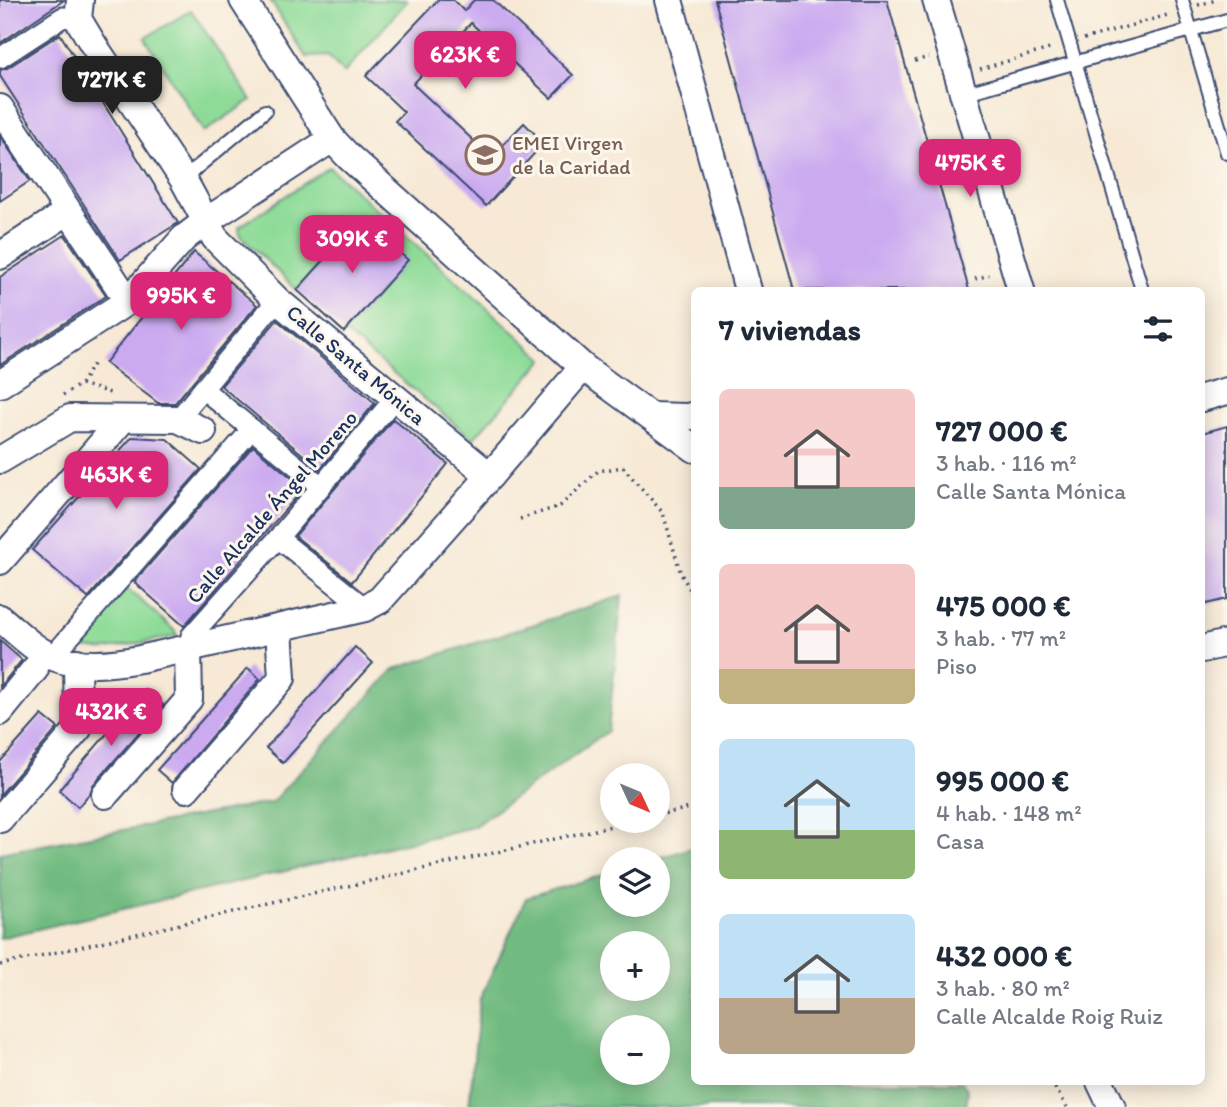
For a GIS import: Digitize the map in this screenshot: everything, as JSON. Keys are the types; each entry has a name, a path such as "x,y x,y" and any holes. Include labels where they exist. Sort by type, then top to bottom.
{"street":[{"path":"243,0 332,139 349,157 583,366 691,446"},
{"path":"669,0 747,287"},
{"path":"936,0 1020,287"},
{"path":"0,58 63,16 79,9"},
{"name":"Calle Santa Mónica","path":"79,9 93,44 183,179 201,208 205,222 222,247 277,300 490,477"},
{"path":"0,108 128,301"},
{"path":"0,384 128,301 184,238 332,139"},
{"path":"0,256 67,212"},
{"path":"178,419 277,300"},
{"path":"55,663 110,664 365,608 380,600 490,477 583,366"},
{"path":"203,389 321,486"},
{"path":"1205,397 1227,391"},
{"name":"Calle Alcalde Ángel Moreno","path":"188,648 191,636 278,538 395,398"},
{"path":"652,416 691,416"},
{"path":"0,460 70,418 178,419 203,431"},
{"path":"0,561 123,419"},
{"path":"0,712 55,663 252,429"},
{"path":"278,538 365,608"},
{"path":"0,618 55,663 78,729 0,819"},
{"path":"186,789 282,678 279,628"},
{"path":"1205,648 1227,643"},
{"path":"105,795 189,699 188,648"},
{"path":"1101,1085 1112,1107"}],"lane":[{"path":"1057,0 1141,287"},
{"path":"1182,0 1227,153"},
{"path":"963,94 1227,20"},
{"path":"183,179 265,111"}],"path":[{"path":"915,61 930,57"},
{"path":"939,149 953,146"},
{"path":"975,279 989,275"},
{"path":"82,384 95,361"},
{"path":"520,519 560,506 598,471 623,467 663,513 681,574 691,591"},
{"path":"670,812 691,808"},
{"path":"0,965 600,829"},
{"path":"1053,1085 1067,1107"}],"green space":[{"path":"270,0 408,0 344,73 328,56 306,57"},
{"path":"191,10 251,100 204,132 145,38"},
{"path":"329,167 544,359 473,439 344,332 407,260 361,219 297,290 240,235 239,227"},
{"path":"127,588 175,631 177,636 102,650 73,647"},
{"path":"622,596 608,731 473,827 0,938 0,853 272,802 394,669"},
{"path":"691,848 691,1085 964,1085 968,1091 966,1107 469,1107 480,999 526,898 600,876 600,917 670,917 670,854"}],"building":[{"path":"0,0 64,0 0,43"},
{"path":"438,0 453,0 464,11 474,0 493,0 573,75 551,98 471,23 413,84 491,157 524,123 544,143 486,206 395,121 404,112 366,76"},
{"path":"715,0 887,0 968,287 793,287"},
{"path":"60,34 178,223 120,260 0,76 0,70"},
{"path":"0,136 30,181 0,201"},
{"path":"361,219 408,260 344,332 297,290"},
{"path":"65,235 106,296 0,365 0,277"},
{"path":"194,252 257,305 175,403 158,403 105,363"},
{"path":"277,320 375,403 320,469 221,386"},
{"path":"393,419 448,464 352,582 295,536"},
{"path":"1227,426 1227,599 1205,604 1205,432"},
{"path":"132,437 167,439 201,469 88,598 32,550"},
{"path":"253,446 304,488 184,626 134,582"},
{"path":"0,641 22,660 0,687"},
{"path":"355,647 373,663 283,763 266,748"},
{"path":"248,668 260,679 172,783 157,770"},
{"path":"145,689 163,705 93,785 78,807 59,790"},
{"path":"42,715 58,728 0,795 0,762"}],"place":[{"name":"EMEI Virgen de la Caridad","path":"485,155"}]}
